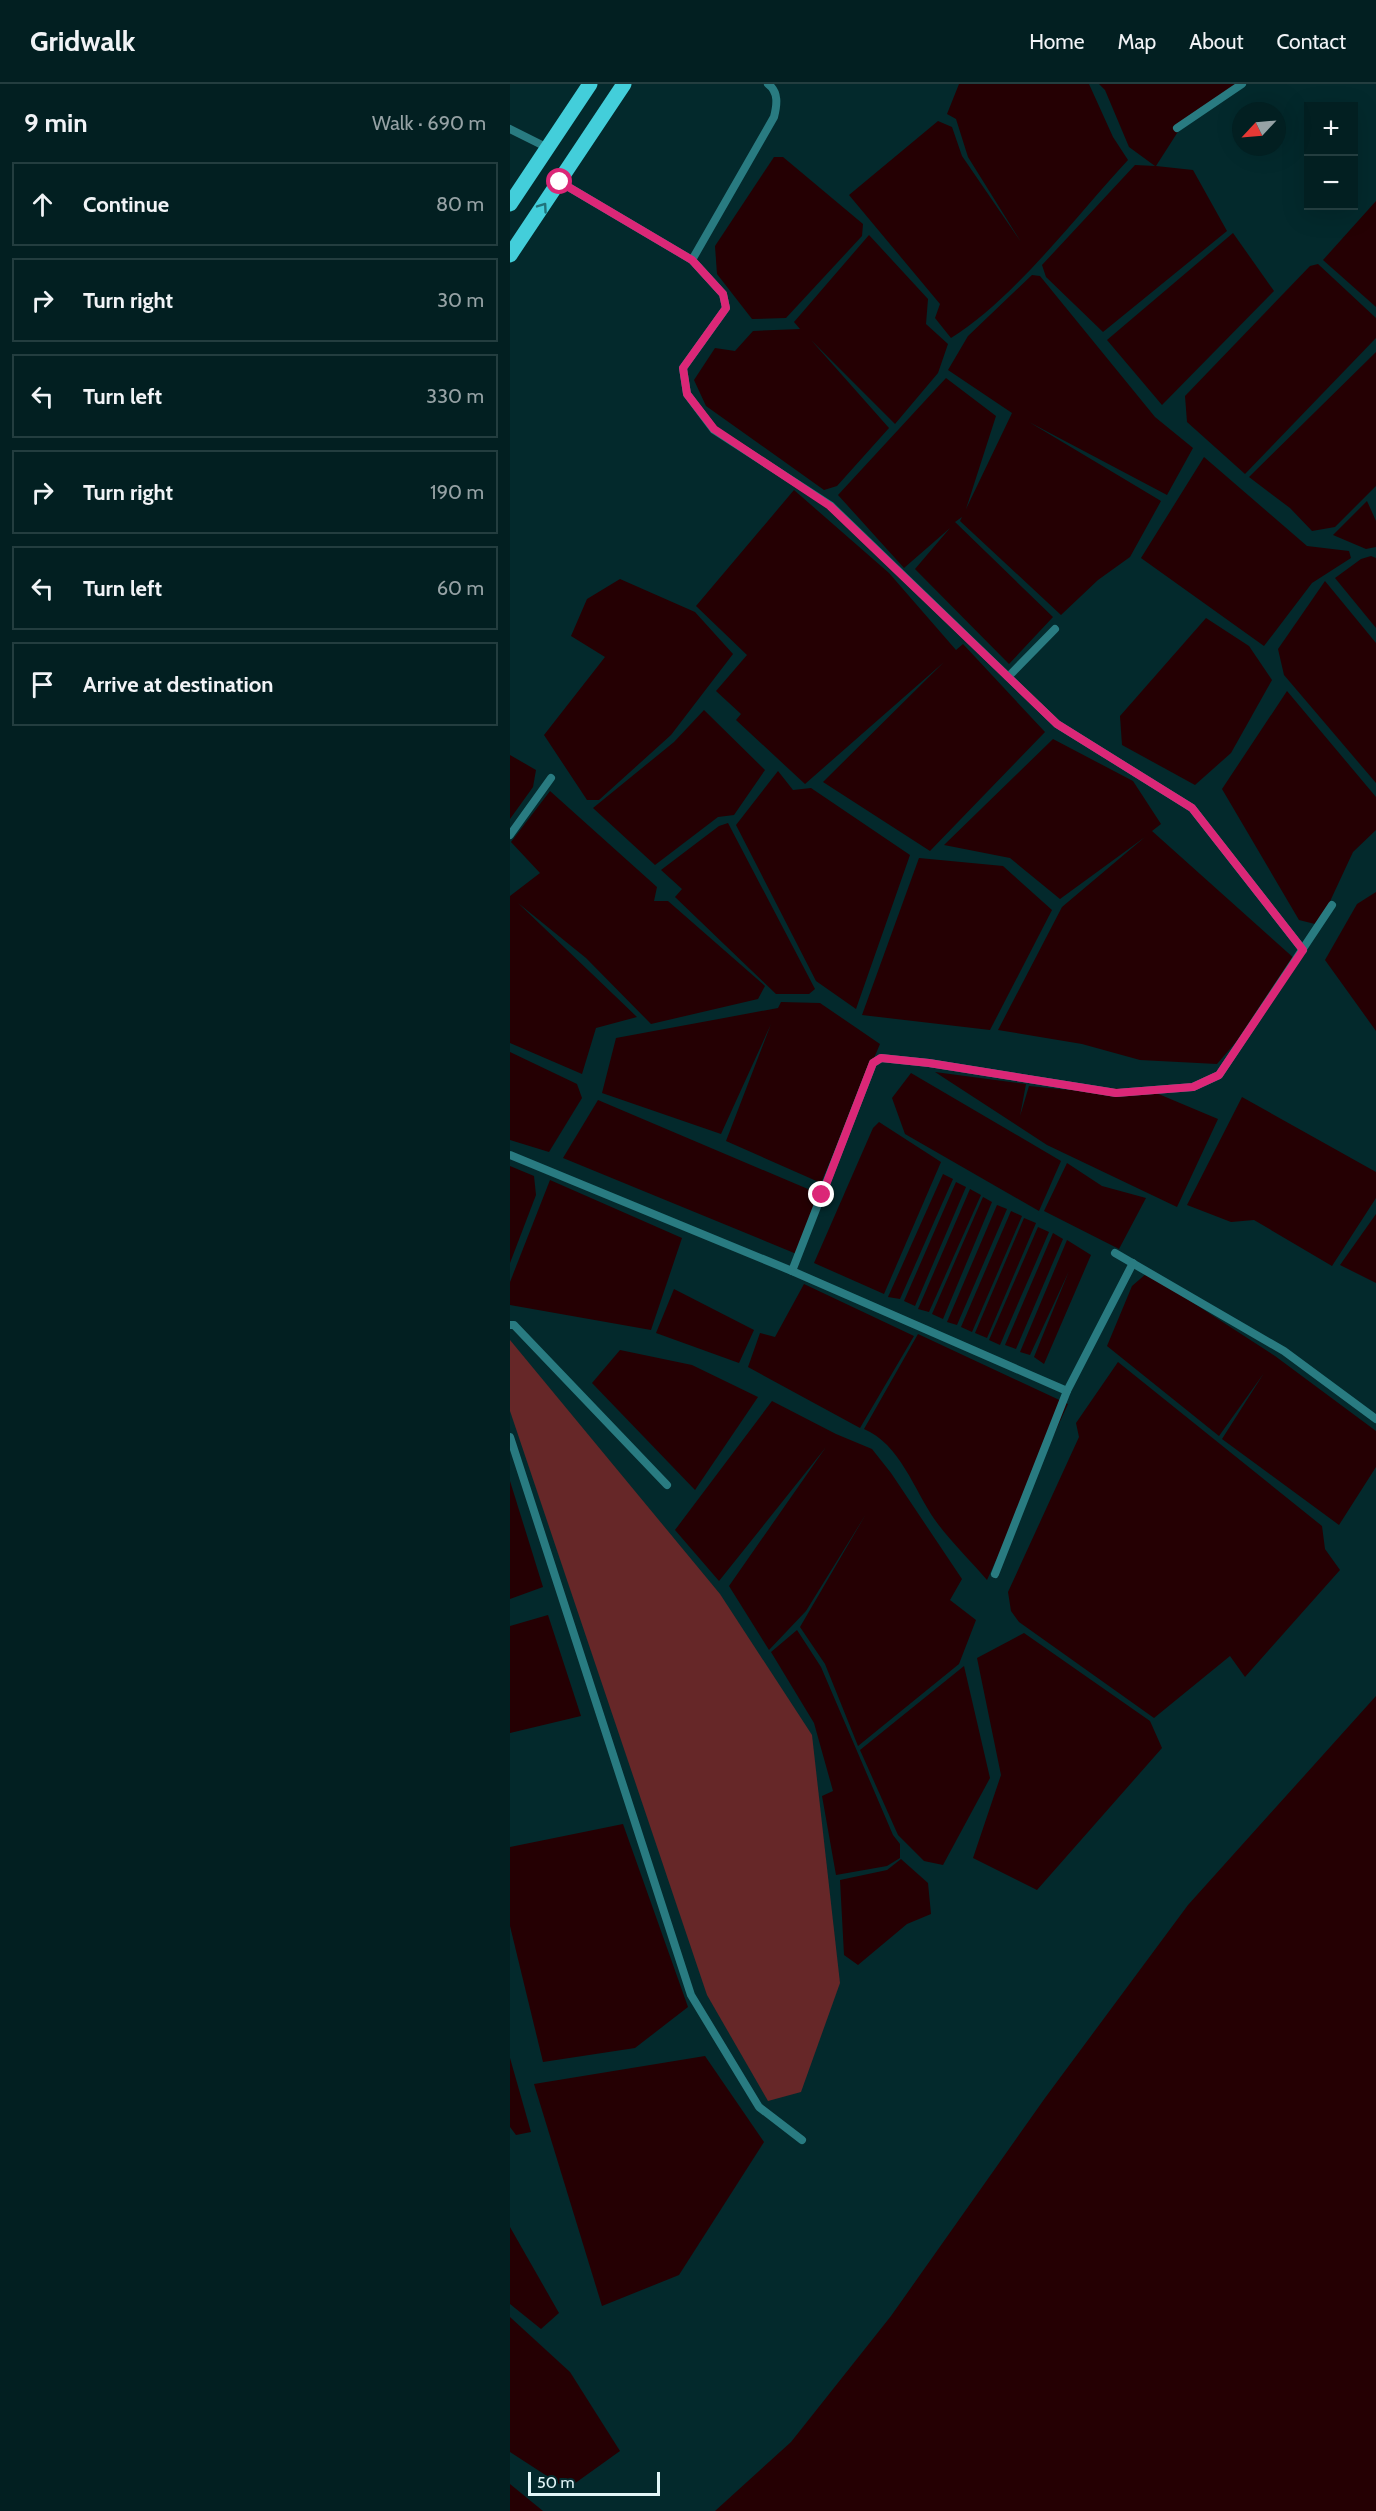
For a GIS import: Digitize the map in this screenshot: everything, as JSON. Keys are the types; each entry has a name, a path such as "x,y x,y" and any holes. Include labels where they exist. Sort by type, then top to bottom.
{"main road":[{"path":"510,204 590,84"},
{"path":"510,255 624,84"}],"lane":[{"path":"692,260 774,117 777,101 773,88 768,84"},
{"path":"1177,128 1242,84"},
{"path":"510,129 548,148"},
{"path":"560,182 692,260 723,294 726,308 683,368 687,394 714,429 830,506 1057,724 1192,808 1303,950"},
{"path":"1008,677 1055,629"},
{"path":"510,835 551,778"},
{"path":"792,1271 873,1063 881,1058 929,1063 1116,1093 1193,1087 1219,1075 1332,905"},
{"path":"510,1155 792,1271 1067,1391"},
{"path":"1115,1253 1284,1351 1376,1419"},
{"path":"995,1574 1067,1391 1133,1263"},
{"path":"510,1324 514,1325 667,1485"},
{"path":"510,1437 691,1995 759,2107 801,2140"}],"shaded area":[{"path":"959,84 1089,84 1113,137 1128,160 1021,279 975,321 951,338 935,318 940,304 849,195 938,121 952,127 962,156 1021,242 968,157 956,119 947,114"},
{"path":"1099,84 1238,84 1188,116 1156,166 1193,170 1227,231 1103,332 1046,277 1042,265 1135,165 1155,166 1129,147 1105,90"},
{"path":"774,157 783,157 863,224 862,236 786,318 752,319 717,274 715,246"},
{"path":"1376,201 1376,307 1323,260"},
{"path":"1233,233 1274,291 1162,405 1107,340"},
{"path":"869,235 928,299 926,324 948,344 938,373 895,424 811,340 889,428 837,486 824,490 706,406 694,380 715,348 735,351 753,331 800,329 794,322"},
{"path":"1318,264 1376,318 1376,338 1245,474 1187,422 1185,396 1310,266"},
{"path":"1032,275 1040,276 1155,417 1193,448 1167,495 1029,422 1161,501 1130,557 1098,580 1061,615 960,521 962,517 955,522 1053,617 1009,664 915,569 950,528 904,568 838,495 946,378 996,416 966,509 1012,413 948,370 968,336"},
{"path":"1376,352 1376,486 1335,527 1312,531 1290,508 1249,477"},
{"path":"1204,457 1307,546 1349,551 1351,558 1312,583 1264,646 1141,558"},
{"path":"794,490 889,573 956,650 963,644 1045,732 930,851 823,782 944,662 805,784 736,720 741,714 716,691 747,655 696,606"},
{"path":"1367,501 1376,521 1376,547 1366,549 1333,535"},
{"path":"1371,556 1376,558 1376,628 1335,578 1361,559"},
{"path":"620,579 695,612 733,654 671,735 599,800 587,800 544,735 605,657 571,636 587,599"},
{"path":"1325,581 1376,643 1376,783 1284,675 1278,649"},
{"path":"1206,618 1249,646 1272,680 1231,753 1195,785 1122,745 1120,716"},
{"path":"1287,691 1376,797 1376,830 1353,852 1319,925 1299,920 1222,789"},
{"path":"704,710 765,770 734,815 718,817 655,865 593,808 674,742"},
{"path":"1053,739 1133,781 1161,824 1152,831 1296,960 1262,1012 1217,1064 1140,1060 1082,1044 998,1030 1062,907 1145,837 1060,899 1010,858 944,845"},
{"path":"510,755 536,770 533,787 510,819"},
{"path":"778,771 793,790 811,788 910,855 856,1009 816,981 736,825"},
{"path":"550,791 657,887 654,901 668,901 765,986 758,999 651,1024 586,958 518,903 637,1017 596,1028 582,1074 510,1043 510,896 540,873 511,842"},
{"path":"728,823 815,989 809,994 776,994 675,897 682,889 661,870 719,826"},
{"path":"919,858 1003,866 1052,910 990,1030 862,1015"},
{"path":"1376,892 1376,1031 1325,960 1357,904"},
{"path":"781,1002 820,1003 880,1044 821,1183 726,1141 771,1024 721,1134 602,1093 616,1038 778,1008"},
{"path":"510,1052 577,1084 582,1098 549,1152 510,1140"},
{"path":"935,1072 1026,1084 1020,1116 1029,1086 1070,1090 1071,1086 1149,1090 1218,1119 1177,1207 1047,1145"},
{"path":"911,1073 1061,1161 1039,1211 905,1134 892,1098"},
{"path":"1242,1097 1376,1172 1376,1198 1332,1266 1254,1220 1231,1222 1187,1205"},
{"path":"598,1100 822,1195 799,1255 563,1158"},
{"path":"879,1122 941,1162 884,1294 814,1263 873,1128"},
{"path":"1067,1163 1102,1186 1146,1198 1119,1249 1044,1211"},
{"path":"510,1166 534,1176 536,1195 510,1263"},
{"path":"943,1174 953,1179 900,1299 888,1297"},
{"path":"550,1180 682,1238 651,1330 510,1305 510,1282"},
{"path":"956,1182 966,1187 915,1306 904,1301"},
{"path":"970,1189 981,1195 929,1312 918,1309"},
{"path":"983,1197 992,1202 943,1319 932,1314"},
{"path":"997,1205 1007,1209 957,1325 947,1322"},
{"path":"1011,1211 1022,1216 972,1332 961,1327"},
{"path":"1376,1214 1376,1283 1340,1265"},
{"path":"1024,1218 1036,1223 987,1338 975,1333"},
{"path":"1038,1227 1049,1232 1000,1345 989,1340"},
{"path":"1053,1233 1063,1239 1016,1349 1005,1345"},
{"path":"1067,1240 1091,1255 1044,1364 1034,1357 1069,1271 1030,1355 1020,1352"},
{"path":"1147,1273 1275,1356 1376,1431 1376,1467 1339,1525 1222,1439 1264,1373 1219,1436 1107,1346 1132,1286"},
{"path":"804,1284 914,1336 860,1428 748,1367 760,1333 775,1337"},
{"path":"674,1289 754,1330 739,1363 656,1333"},
{"path":"918,1334 1068,1404 987,1580 935,1520 897,1456 877,1436 864,1429"},
{"path":"510,1340 720,1594 812,1735 840,1983 801,2092 768,2101 707,1995 510,1411"},
{"path":"620,1350 692,1365 758,1397 695,1490 592,1383"},
{"path":"1118,1362 1322,1526 1325,1549 1340,1570 1245,1677 1230,1656 1154,1718 1019,1622 1011,1611 1008,1592 1079,1437 1076,1423"},
{"path":"772,1401 836,1434 872,1449 891,1473 962,1579 950,1600 976,1620 959,1664 858,1746 825,1664 800,1627 866,1514 806,1611 769,1650 729,1586 826,1447 719,1581 675,1530"},
{"path":"510,1481 543,1587 510,1599"},
{"path":"548,1615 581,1716 510,1733 510,1626"},
{"path":"797,1630 821,1667 893,1835 900,1844 900,1858 887,1866 836,1875 822,1796 833,1791 814,1723 771,1652"},
{"path":"1024,1633 1150,1721 1162,1748 1037,1890 973,1858 1001,1775 977,1658"},
{"path":"964,1666 990,1778 943,1865 924,1861 898,1835 860,1750"},
{"path":"1376,1696 1376,2511 715,2511 791,2442 891,2316 1045,2098 1188,1905"},
{"path":"623,1824 688,2007 635,2048 543,2062 510,1926 510,1847"},
{"path":"901,1859 928,1883 931,1914 907,1924 858,1965 844,1955 840,1880 887,1870"},
{"path":"705,2056 764,2142 679,2275 602,2306 534,2084"},
{"path":"510,2058 531,2132 516,2135 510,2127"},
{"path":"510,2227 559,2313 541,2329 510,2304"},
{"path":"510,2317 570,2372 620,2451 567,2489 510,2452"},
{"path":"510,2484 543,2511 510,2511"}],"route":[{"path":"560,182 692,260 723,294 726,308 683,368 687,394 714,429 830,506 1057,724 1192,808 1303,950 1219,1075 1193,1087 1116,1093 929,1063 881,1058 873,1063 822,1195"}]}
